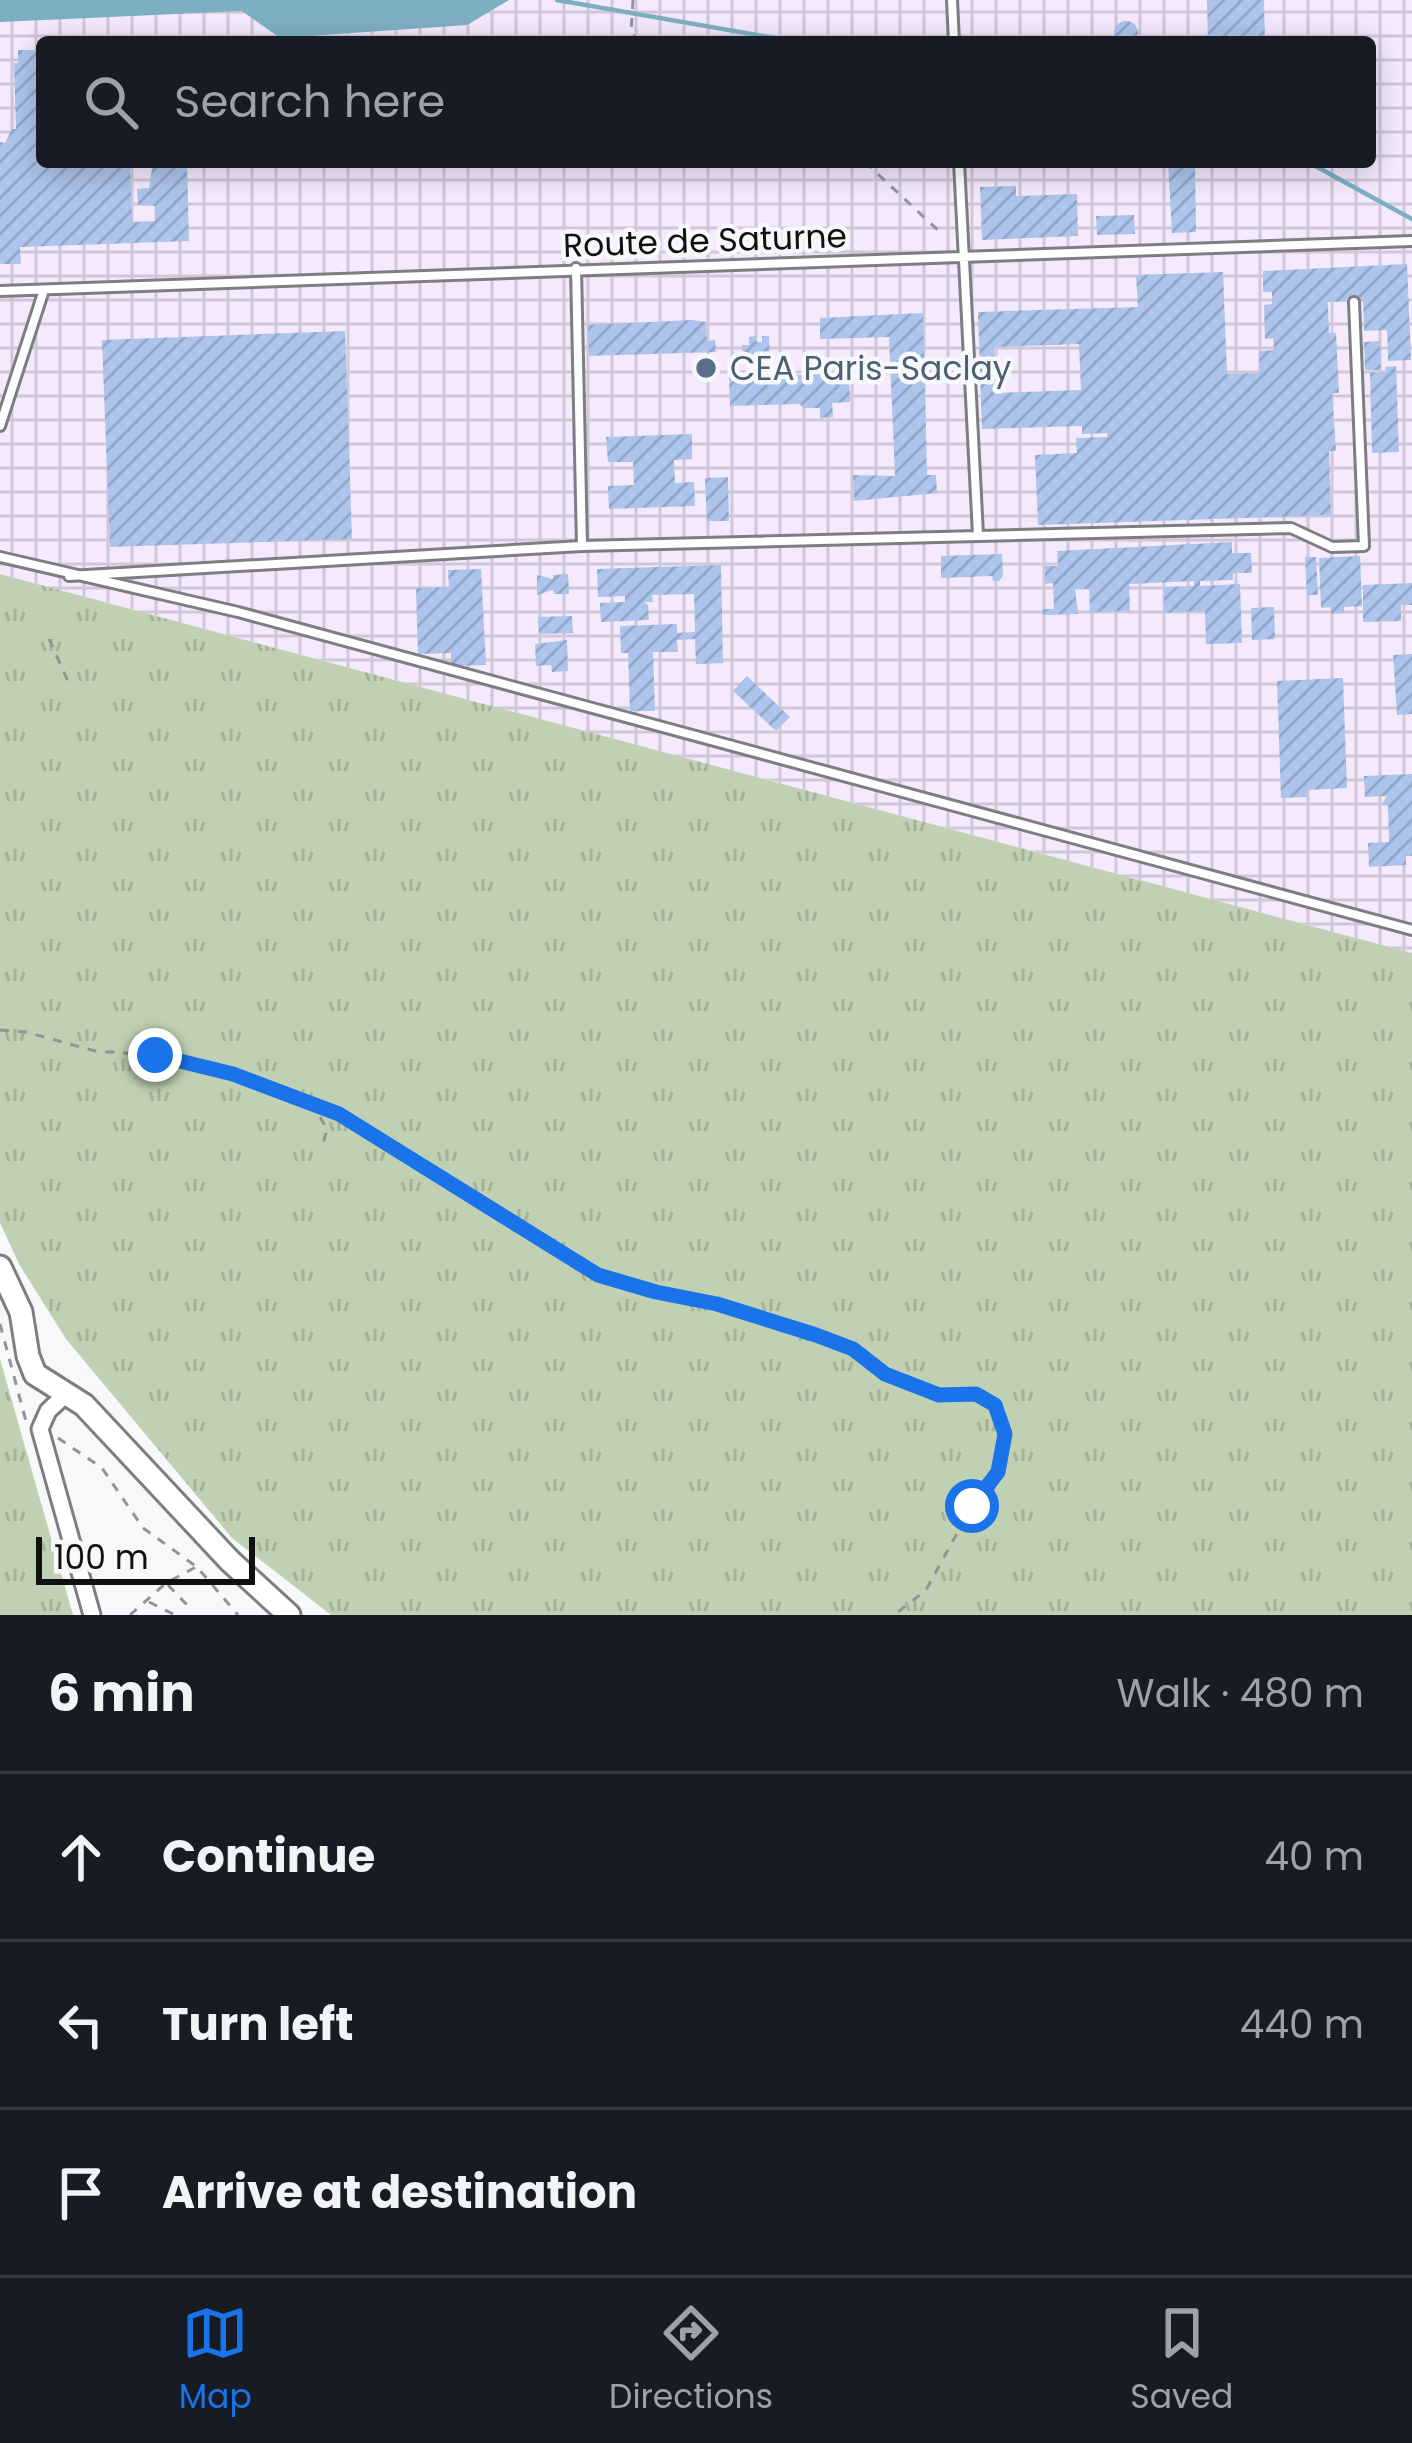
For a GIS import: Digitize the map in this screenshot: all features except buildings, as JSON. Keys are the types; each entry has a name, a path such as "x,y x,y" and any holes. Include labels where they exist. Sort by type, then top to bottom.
{"street":[{"path":"0,1267 21,1312 35,1374 84,1405 230,1561 289,1615"},
{"path":"66,1394 48,1411 40,1429 92,1615"}],"lane":[{"path":"952,0 954,36"},
{"path":"959,168 978,535"},
{"name":"Route de Saturne","path":"0,291 1412,241"},
{"path":"576,268 582,546"},
{"path":"0,426 44,290"},
{"path":"69,576 582,546 978,535 1291,528 1332,547 1364,546 1354,302"},
{"path":"0,557 238,612 1412,930"}],"path":[{"path":"632,0 633,36"},
{"path":"871,168 941,233"},
{"path":"49,639 71,688"},
{"path":"0,1030 26,1032 95,1051 155,1055 276,1090 339,1114 598,1275 717,1304 816,1335 853,1349 885,1374 939,1395 976,1394 995,1405 1005,1434 998,1472 972,1506 926,1590 894,1615"},
{"path":"320,1117 326,1130 323,1144"},
{"path":"0,1324 24,1421 102,1468 143,1528 197,1567 238,1615"},
{"path":"130,1615 166,1583 197,1567"},
{"path":"166,1583 188,1606"},
{"path":"146,1601 175,1615"}],"shaded area":[{"name":"CEA Paris-Saclay","path":"0,0 1412,0 1412,953 0,574"}],"green space":[{"path":"0,574 1412,953 1412,1615 331,1615 232,1538 66,1339 19,1264 0,1223"},
{"path":"0,1359 73,1615 0,1615"}],"water":[{"path":"0,0 509,0 467,25 309,36 277,36 242,11 0,22"}],"waterway":[{"path":"557,0 763,36"},
{"path":"1319,168 1412,219"}],"place":[{"name":"CEA Paris-Saclay","path":"706,368"}],"route":[{"path":"155,1055 233,1074 339,1114 598,1275 717,1304 816,1335 853,1349 885,1374 939,1395 976,1394 995,1405 1005,1434 998,1472 972,1506"}]}
